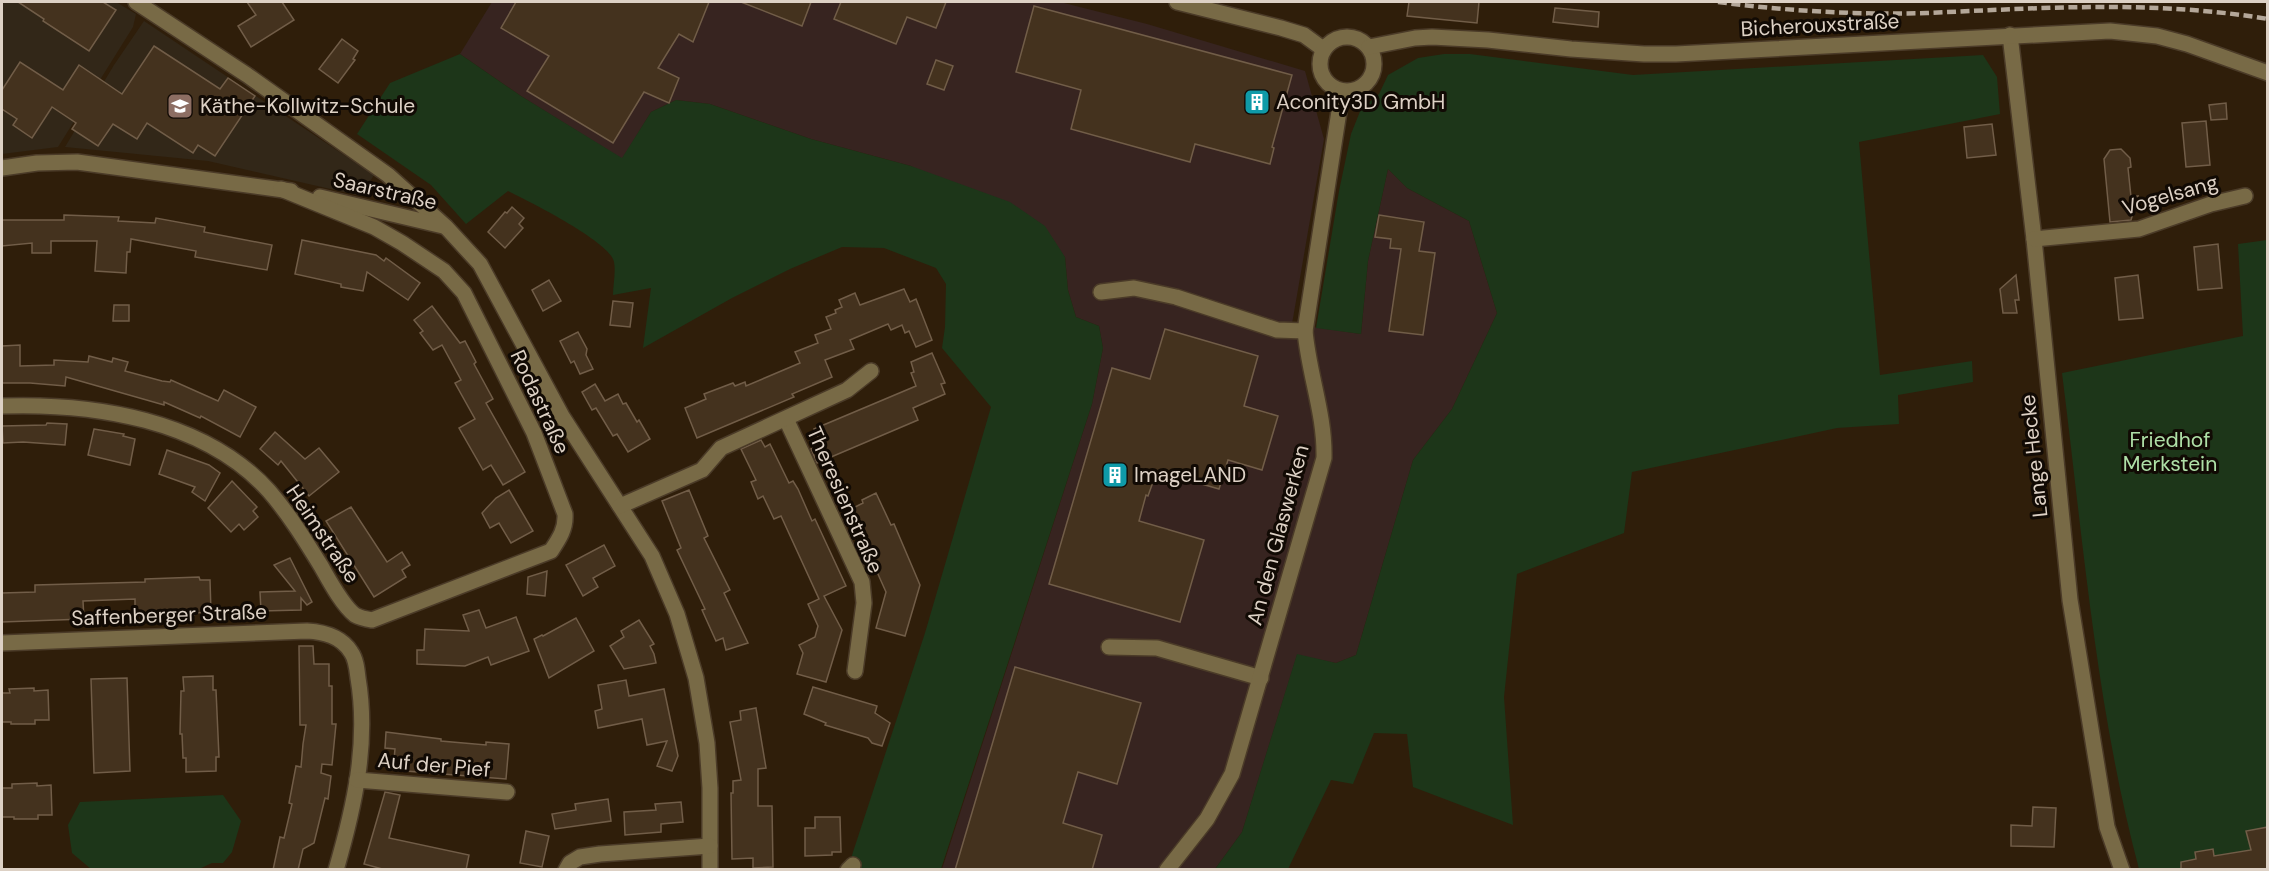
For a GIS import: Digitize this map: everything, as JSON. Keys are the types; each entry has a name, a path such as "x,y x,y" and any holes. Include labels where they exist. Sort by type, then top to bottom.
{"street":[{"path":"136,2 364,157 388,175 446,227"},
{"path":"1177,2 1304,35 1323,49"},
{"name":"Bicherouxstraße","path":"1369,48 1415,38 1432,38 1488,40 1592,51 1676,54 2110,31 2157,36 2187,44 2268,73"},
{"name":"Lange Hecke","path":"2010,35 2034,239 2070,600 2107,827 2122,870"},
{"path":"1346,36 1359,39 1369,48 1374,60 1373,73 1366,84 1355,91 1342,92 1329,86 1321,76 1319,62 1323,49 1333,40 1346,36"},
{"name":"An den Glaswerken","path":"1167,870 1207,819 1232,774 1324,458 1323,423 1308,359 1305,331 1342,92"},
{"name":"Saarstraße","path":"2,168 37,163 77,162 281,189 446,227 480,264 562,416 652,556 677,614 696,678 707,743 710,870"},
{"name":"Rodastraße","path":"281,189 374,228 402,243 444,271 464,293 534,433 565,514 561,537 551,551 372,620"},
{"name":"Vogelsang","path":"2034,239 2139,229 2211,204 2245,195"},
{"path":"1101,292 1134,288 1176,297 1277,330 1305,331"},
{"name":"Theresienstraße","path":"616,500 702,470 721,447 847,390 871,371"},
{"name":"Heimstraße","path":"2,406 69,406 128,416 196,438 226,454 268,490 295,523 334,589 353,613 372,620"},
{"name":"Theresienstraße","path":"786,419 862,582 864,603 855,671"},
{"name":"Saffenberger Straße","path":"2,643 307,631 336,637"},
{"name":"Auf der Pief","path":"336,637 351,652 355,660 360,687 362,725 350,822 336,870"},
{"path":"1109,647 1157,648 1261,678"},
{"name":"Auf der Pief","path":"357,780 507,792"},
{"path":"566,870 570,862 580,857 710,846"}],"shaded area":[{"path":"2,2 116,2 136,14 133,27 58,147 2,154"},
{"path":"492,2 1060,2 1147,24 1305,71 1324,139 1292,324 1361,334 1368,261 1388,169 1407,188 1469,221 1497,313 1452,409 1413,460 1356,655 1336,663 1297,655 1242,832 1215,869 942,869 1092,404 1103,348 1099,326 1076,317 1068,290 1065,257 911,166 811,139 710,104 676,100 651,112 622,159 521,96 460,54"},
{"name":"Käthe-Kollwitz-Schule","path":"144,21 374,175 361,196 208,161 65,147 114,65"}],"green space":[{"path":"460,54 521,96 622,158 651,112 676,100 710,104 811,139 911,166 1010,202 1045,226 1065,257 1068,290 1076,317 1099,326 1103,348 1092,404 941,869 848,869 925,633 991,407 942,348 946,284 936,268 884,248 842,247 790,269 732,298 643,348 651,288 613,295 614,262 599,244 567,223 508,191 466,224 431,185 357,134 390,83"},
{"path":"1444,54 1470,54 1633,75 1983,55 1997,77 2000,114 1859,142 1880,375 1972,361 1973,382 1898,395 1899,424 1837,428 1632,472 1624,533 1517,574 1504,697 1513,825 1413,787 1407,734 1374,733 1353,784 1331,780 1288,869 1215,869 1242,832 1297,654 1336,663 1356,655 1413,460 1452,409 1497,313 1469,221 1407,188 1388,169 1368,261 1361,334 1316,328 1339,191 1351,134 1361,109 1379,94 1388,75 1418,58"},
{"name":"Friedhof Merkstein","path":"2267,240 2267,869 2139,869 2124,808 2101,685 2062,373 2243,336 2238,244"},
{"path":"223,795 241,821 232,852 223,863 212,863 199,869 91,869 72,853 68,825 80,802"}],"building":[{"path":"18,2 103,2 116,10 89,51"},
{"path":"247,2 282,2 294,20 251,47 238,26 256,15"},
{"path":"516,2 709,2 693,42 679,34 658,68 679,78 669,103 644,92 613,143 527,91 549,56 501,28"},
{"path":"741,2 811,2 802,26"},
{"path":"841,2 946,2 936,28 907,17 896,44 834,19"},
{"path":"1409,2 1479,2 1477,23 1407,16"},
{"path":"1034,6 1292,75 1272,147 1274,148 1270,164 1195,144 1190,162 1071,129 1081,90 1016,72"},
{"path":"1555,8 1599,12 1598,27 1553,22"},
{"path":"342,39 358,51 353,59 355,60 338,83 319,69"},
{"path":"154,46 220,89 228,78 255,96 215,156 198,145 193,153 147,123 137,139 113,124 98,146 72,129 76,123 52,107 32,138 13,125 17,119 2,109 2,90 20,62 63,90 79,65 122,94"},
{"path":"936,60 953,66 944,90 927,84"},
{"path":"2226,103 2227,119 2211,120 2209,105"},
{"path":"2206,121 2210,165 2186,167 2182,123"},
{"path":"1992,124 1996,155 1967,158 1964,127"},
{"path":"2121,149 2130,158 2131,167 2128,168 2131,197 2138,196 2131,220 2110,222 2104,159 2110,150"},
{"path":"512,207 524,218 519,224 523,228 505,248 488,232"},
{"path":"64,215 119,217 118,221 155,223 156,218 205,227 204,232 272,245 267,270 195,257 196,251 131,239 130,252 127,252 126,273 95,271 97,241 51,241 51,253 32,253 32,243 2,246 2,220 64,220"},
{"path":"1379,215 1424,222 1419,251 1435,253 1423,335 1389,331 1401,249 1390,248 1391,239 1375,237"},
{"path":"302,240 376,255 384,261 386,258 420,283 408,300 367,272 363,291 295,274"},
{"path":"2218,244 2222,288 2198,290 2194,247"},
{"path":"2016,275 2019,300 2015,300 2017,313 2003,313 2000,289"},
{"path":"2138,275 2143,318 2119,320 2115,278"},
{"path":"549,280 561,301 543,311 532,290"},
{"path":"904,289 910,302 916,299 932,340 916,347 909,331 905,333 902,325 891,330 888,324 850,340 854,349 825,360 832,377 792,394 794,397 697,438 685,408 706,399 704,394 733,383 735,386 745,382 746,386 800,363 795,352 818,343 815,335 831,329 826,317 836,313 835,310 842,307 839,300 855,293 860,305"},
{"path":"613,301 633,303 630,327 610,325"},
{"path":"114,305 129,305 129,321 113,321"},
{"path":"432,306 460,343 465,341 476,362 474,364 493,399 486,403 525,472 503,485 491,465 483,470 459,428 475,419 455,383 461,380 442,345 433,350 420,333 423,331 414,320"},
{"name":"ImageLAND","path":"1165,329 1258,356 1244,406 1278,416 1262,470 1228,460 1219,489 1157,471 1148,496 1146,495 1139,521 1204,540 1180,622 1049,584 1112,368 1150,379"},
{"path":"578,332 587,349 586,355 593,369 580,374 574,361 571,363 560,341"},
{"path":"20,345 20,366 54,365 54,360 88,362 89,356 112,362 113,358 128,362 125,371 162,381 170,382 171,380 218,401 224,390 256,407 240,437 201,416 200,418 164,402 164,405 66,377 65,386 2,383 2,346"},
{"path":"932,353 945,383 941,384 945,394 913,408 918,420 817,463 811,449 821,445 814,429 916,386 911,373 914,372 911,362"},
{"path":"595,384 605,401 618,394 637,422 639,420 650,439 628,452 617,434 613,436 596,408 592,410 582,392"},
{"path":"47,423 67,424 65,445 3,443 2,426 46,425"},
{"path":"94,429 124,434 123,436 135,439 130,465 88,455"},
{"path":"275,432 305,459 319,448 339,472 309,496 281,461 278,465 260,449"},
{"path":"761,440 765,447 770,444 789,483 793,481 798,489 812,521 815,519 846,586 824,596 842,630 826,682 797,674 803,653 799,645 815,637 818,626 808,604 819,599 781,516 774,519 763,496 758,499 751,482 756,480 741,449"},
{"path":"167,450 209,465 220,473 205,501 192,492 195,487 159,474"},
{"path":"232,481 257,507 253,511 258,517 244,530 239,524 231,532 208,508"},
{"path":"509,490 533,531 511,543 499,523 490,528 482,513 496,498"},
{"path":"689,490 708,536 704,538 730,590 724,593 748,643 726,650 723,638 716,641 702,610 705,609 677,550 681,548 662,501"},
{"path":"876,493 891,525 894,524 920,585 905,636 876,628 886,592 873,563 875,561 851,509"},
{"path":"351,507 387,562 402,552 410,565 402,570 406,577 374,597 326,521"},
{"path":"604,545 615,566 593,578 598,587 583,596 566,565"},
{"path":"290,558 312,602 307,605 301,598 301,610 261,611 260,592 295,591 274,565"},
{"path":"547,571 545,596 527,594 528,577"},
{"path":"199,577 200,580 210,580 211,612 154,617 153,614 135,615 135,599 83,601 84,619 2,622 2,593 35,592 35,585 145,582 145,579"},
{"path":"479,610 486,628 516,617 529,651 491,665 488,657 465,666 417,664 417,650 424,650 425,629 469,631 463,615"},
{"path":"576,618 594,651 549,678 534,639"},
{"path":"639,620 654,644 650,646 656,663 624,669 610,646 624,637 621,631"},
{"path":"299,646 313,646 314,664 329,664 329,686 332,686 332,724 336,724 332,765 322,764 321,773 331,776 328,799 325,798 314,843 303,849 298,870 273,870 280,837 284,838 292,804 289,803 296,766 301,767 306,725 300,725"},
{"path":"1015,667 1141,703 1117,784 1078,772 1063,823 1102,835 1092,870 955,870"},
{"path":"213,676 213,690 216,690 219,757 216,757 216,771 186,772 186,758 183,758 182,734 180,734 183,677"},
{"path":"127,678 130,771 94,773 91,679"},
{"path":"626,680 629,696 664,689 678,756 672,771 657,766 667,741 647,745 642,719 598,728 595,711 602,709 598,685"},
{"path":"813,687 877,706 875,713 890,723 882,746 872,743 868,738 825,725 826,723 804,714"},
{"path":"34,688 34,691 48,690 49,720 35,720 35,724 2,722 2,693 10,693 9,689"},
{"path":"756,708 766,768 758,769 758,806 772,806 773,867 753,868 753,858 732,859 731,793 733,793 733,781 741,780 730,722 741,720 740,711"},
{"path":"386,732 441,739 441,741 486,745 486,742 509,744 506,779 393,770 395,749 385,748"},
{"path":"37,783 37,786 51,785 52,815 38,815 38,819 2,817 2,788 12,788 12,784"},
{"path":"385,792 400,795 389,838 469,855 466,870 386,870 364,864"},
{"path":"608,799 611,821 555,829 552,814 576,810 575,804"},
{"path":"681,802 683,822 661,824 661,832 625,835 624,812 656,810 655,804"},
{"path":"2033,807 2056,808 2054,847 2011,846 2011,825 2032,826"},
{"path":"815,817 840,817 841,852 832,852 832,855 805,856 805,828 815,828"},
{"path":"2268,827 2268,870 2181,870 2181,862 2196,859 2195,852 2213,849 2214,856 2251,850 2246,831"},
{"path":"526,831 549,836 542,867 520,863"}],"railway":[{"path":"1718,2 1848,13 2140,7 2183,9 2268,19"}],"place":[{"name":"Aconity3D GmbH","path":"1257,102"},
{"name":"Käthe-Kollwitz-Schule","path":"180,106"},
{"name":"ImageLAND","path":"1115,475"}]}
